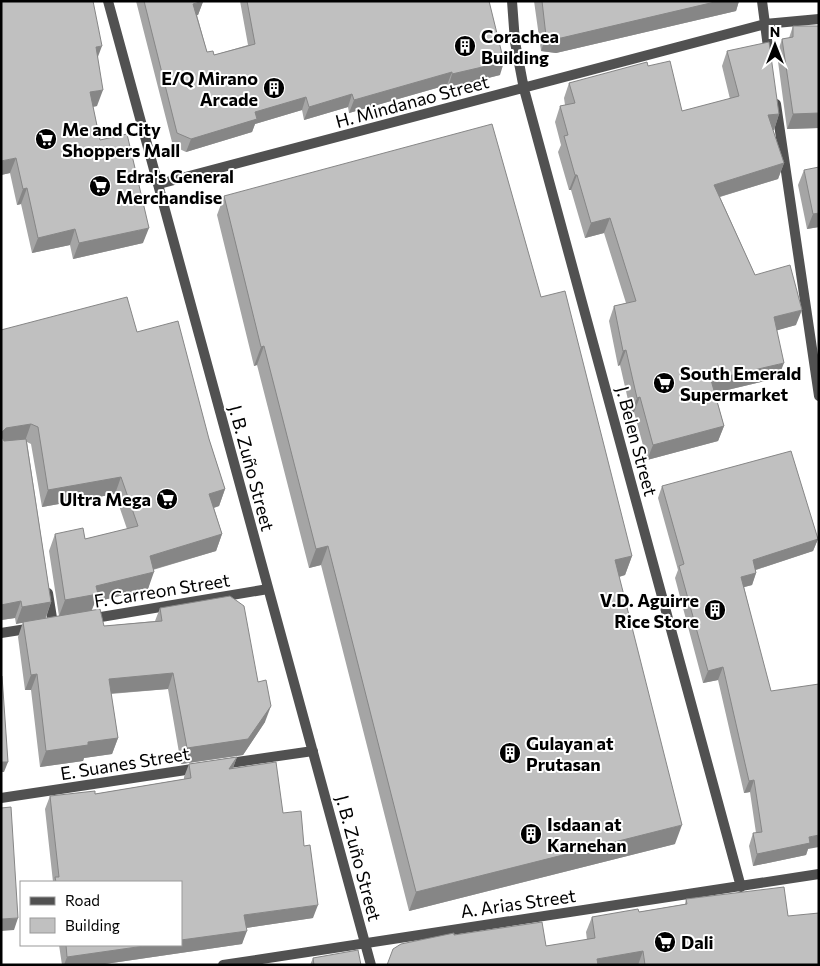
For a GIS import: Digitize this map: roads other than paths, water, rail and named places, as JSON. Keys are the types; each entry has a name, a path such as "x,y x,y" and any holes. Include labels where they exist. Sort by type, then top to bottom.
{"street":[{"name":"J. B. Zuño Street","path":"108,1 371,965"},
{"name":"J. Belen Street","path":"512,1 515,42 524,89 741,887"},
{"path":"762,1 770,63"},
{"name":"H. Mindanao Street","path":"159,184 765,24 819,20"},
{"path":"775,92 819,396"},
{"path":"1,633 58,624 47,585"},
{"name":"F. Carreon Street","path":"83,620 268,589"},
{"name":"E. Suanes Street","path":"1,798 313,750"},
{"name":"A. Arias Street","path":"222,965 819,874"}],"place":[{"name":"Corachea Building","path":"465,46"},
{"name":"E/Q Mirano Arcade","path":"274,88"},
{"name":"Me and City Shoppers Mall","path":"46,139"},
{"name":"Edra's General Merchandise","path":"100,186"},
{"name":"South Emerald Supermarket","path":"664,383"},
{"name":"Ultra Mega","path":"167,499"},
{"name":"V.D. Aguirre Rice Store","path":"715,610"},
{"name":"Gulayan at Prutasan","path":"510,753"},
{"name":"Isdaan at Karnehan","path":"531,834"},
{"name":"Dali","path":"665,942"}]}
